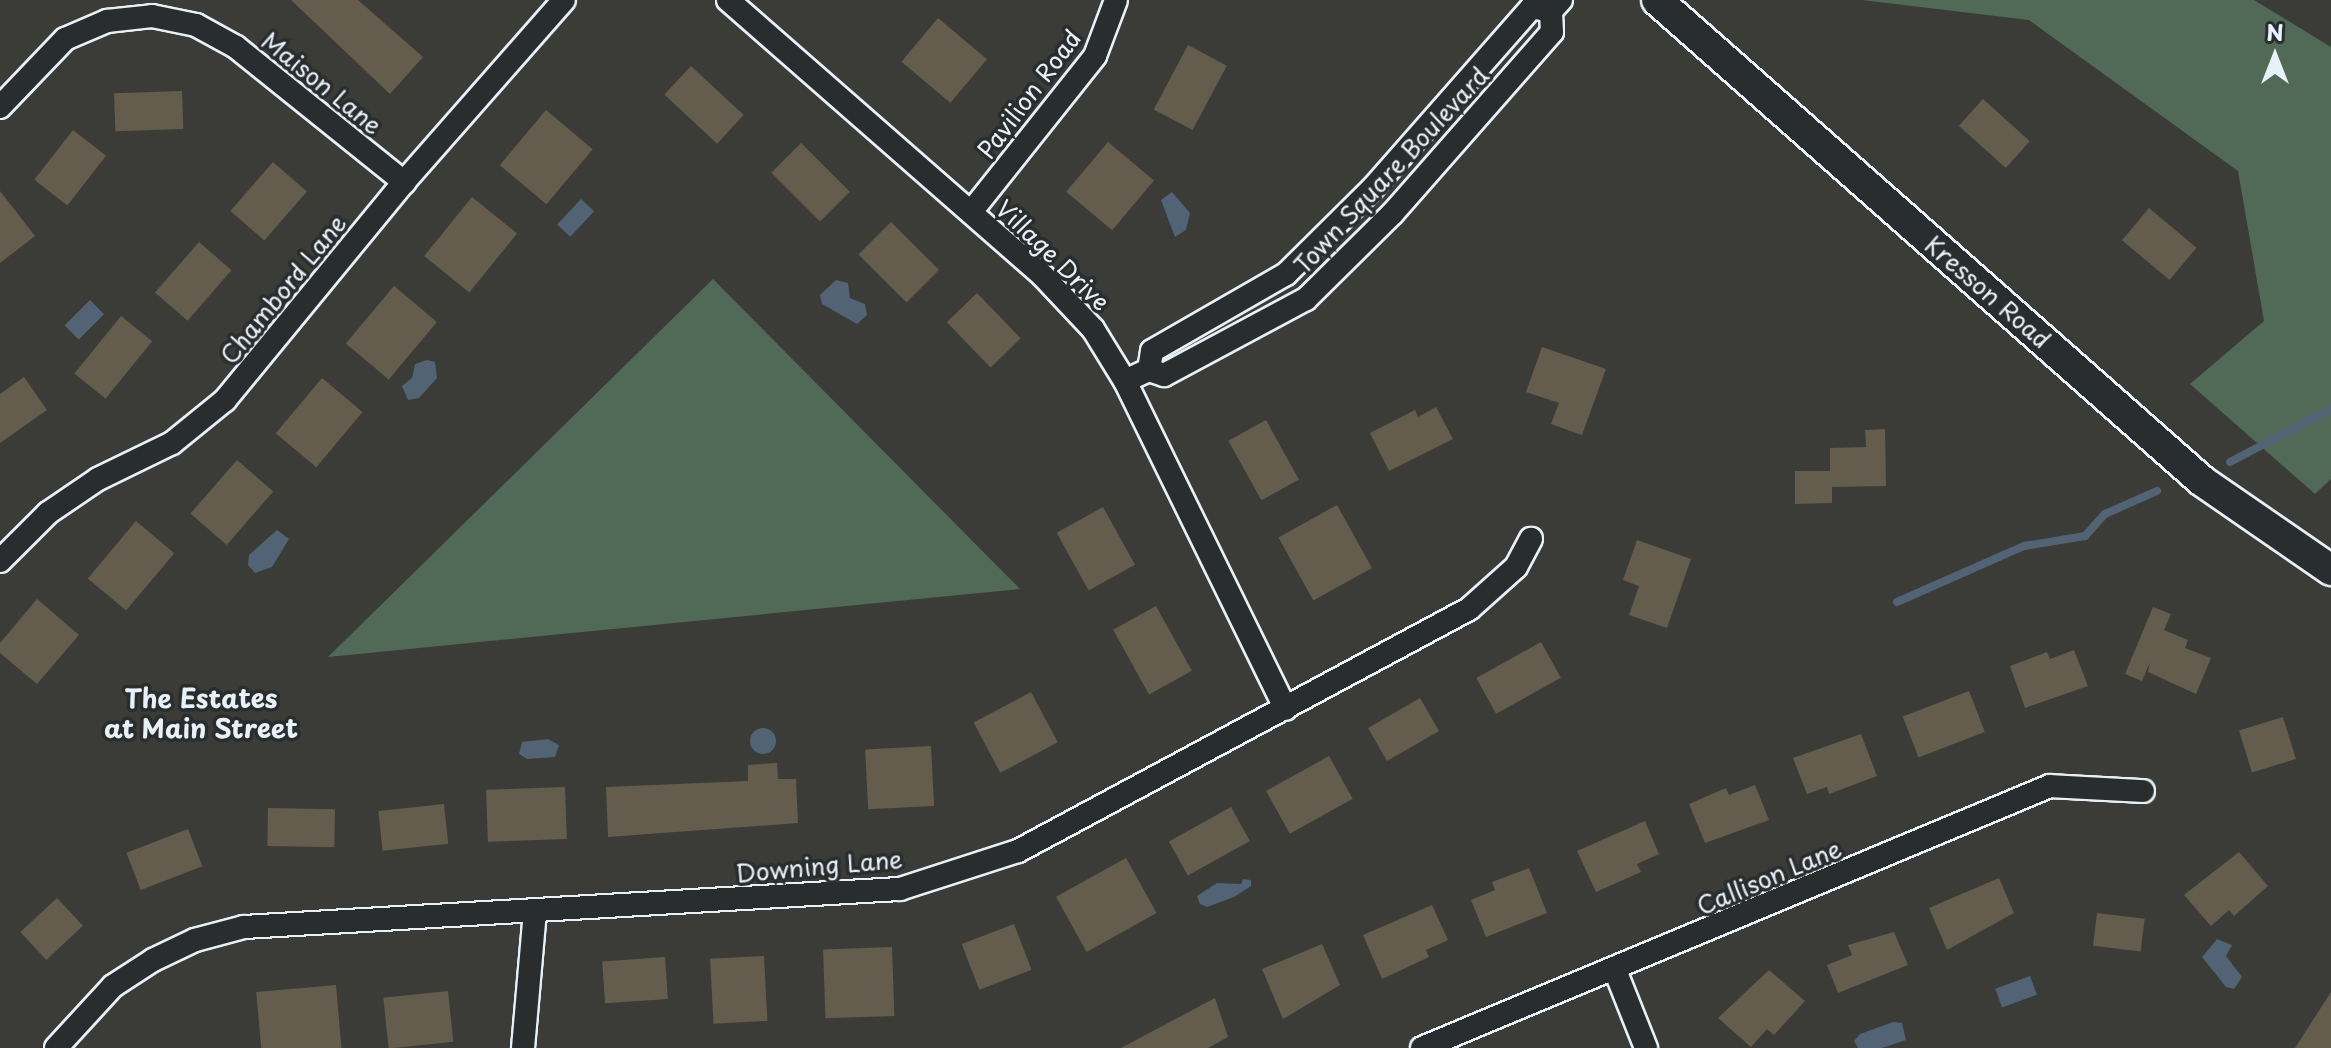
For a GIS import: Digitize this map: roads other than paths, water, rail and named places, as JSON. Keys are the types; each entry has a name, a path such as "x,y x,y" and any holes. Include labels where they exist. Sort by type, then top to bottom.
{"main road":[{"name":"Kresson Road","path":"1657,0 2202,481 2331,570"}],"street":[{"name":"Chambord Lane","path":"0,561 48,513 98,479 172,443 225,400 404,182 564,0"},
{"name":"Village Drive","path":"728,0 971,212 1093,329 1125,381 1286,709"},
{"name":"Pavilion Road","path":"971,212 1095,56 1116,0"},
{"name":"Town Square Boulevard","path":"1125,381 1149,370 1164,375 1306,299 1392,214 1552,32 1556,5 1532,7 1372,189 1286,274 1152,351 1149,370"},
{"name":"Maison Lane","path":"0,107 65,39 107,21 152,16 196,25 236,47 404,182"},
{"name":"Downing Lane","path":"56,1048 113,986 195,940 244,927 900,889 1018,851 1469,609 1516,567 1531,539"},
{"name":"Callison Lane","path":"1422,1048 2050,786 2143,791"},
{"path":"523,1048 535,912"},
{"path":"1615,970 1646,1048"}],"water":[{"path":"1172,192 1190,213 1186,230 1175,237 1161,200"},
{"path":"581,199 594,211 570,237 557,225"},
{"path":"836,280 848,283 850,298 865,304 867,315 857,324 822,304 820,295"},
{"path":"90,300 104,314 79,340 65,325"},
{"path":"427,360 435,362 437,378 419,398 408,400 402,386 412,378 415,364"},
{"path":"277,530 289,539 272,567 255,573 248,565 249,555"},
{"path":"763,728 772,732 776,741 772,750 763,754 754,750 750,741 754,732"},
{"path":"548,739 559,745 555,757 527,759 519,754 522,742"},
{"path":"1243,879 1251,880 1251,886 1234,897 1207,907 1200,904 1197,896 1217,883 1241,884"},
{"path":"2217,939 2232,945 2226,956 2242,977 2234,989 2226,987 2202,957"},
{"path":"2030,976 2037,995 2002,1007 1995,989"},
{"path":"1893,1022 1902,1023 1906,1040 1882,1048 1858,1048 1854,1041 1860,1034"}],"waterway":[{"path":"2230,462 2331,409"},
{"path":"1897,602 2024,546 2085,536 2105,514 2157,491"}],"district":[{"name":"The Estates at Main Street","path":"201,713"}]}
